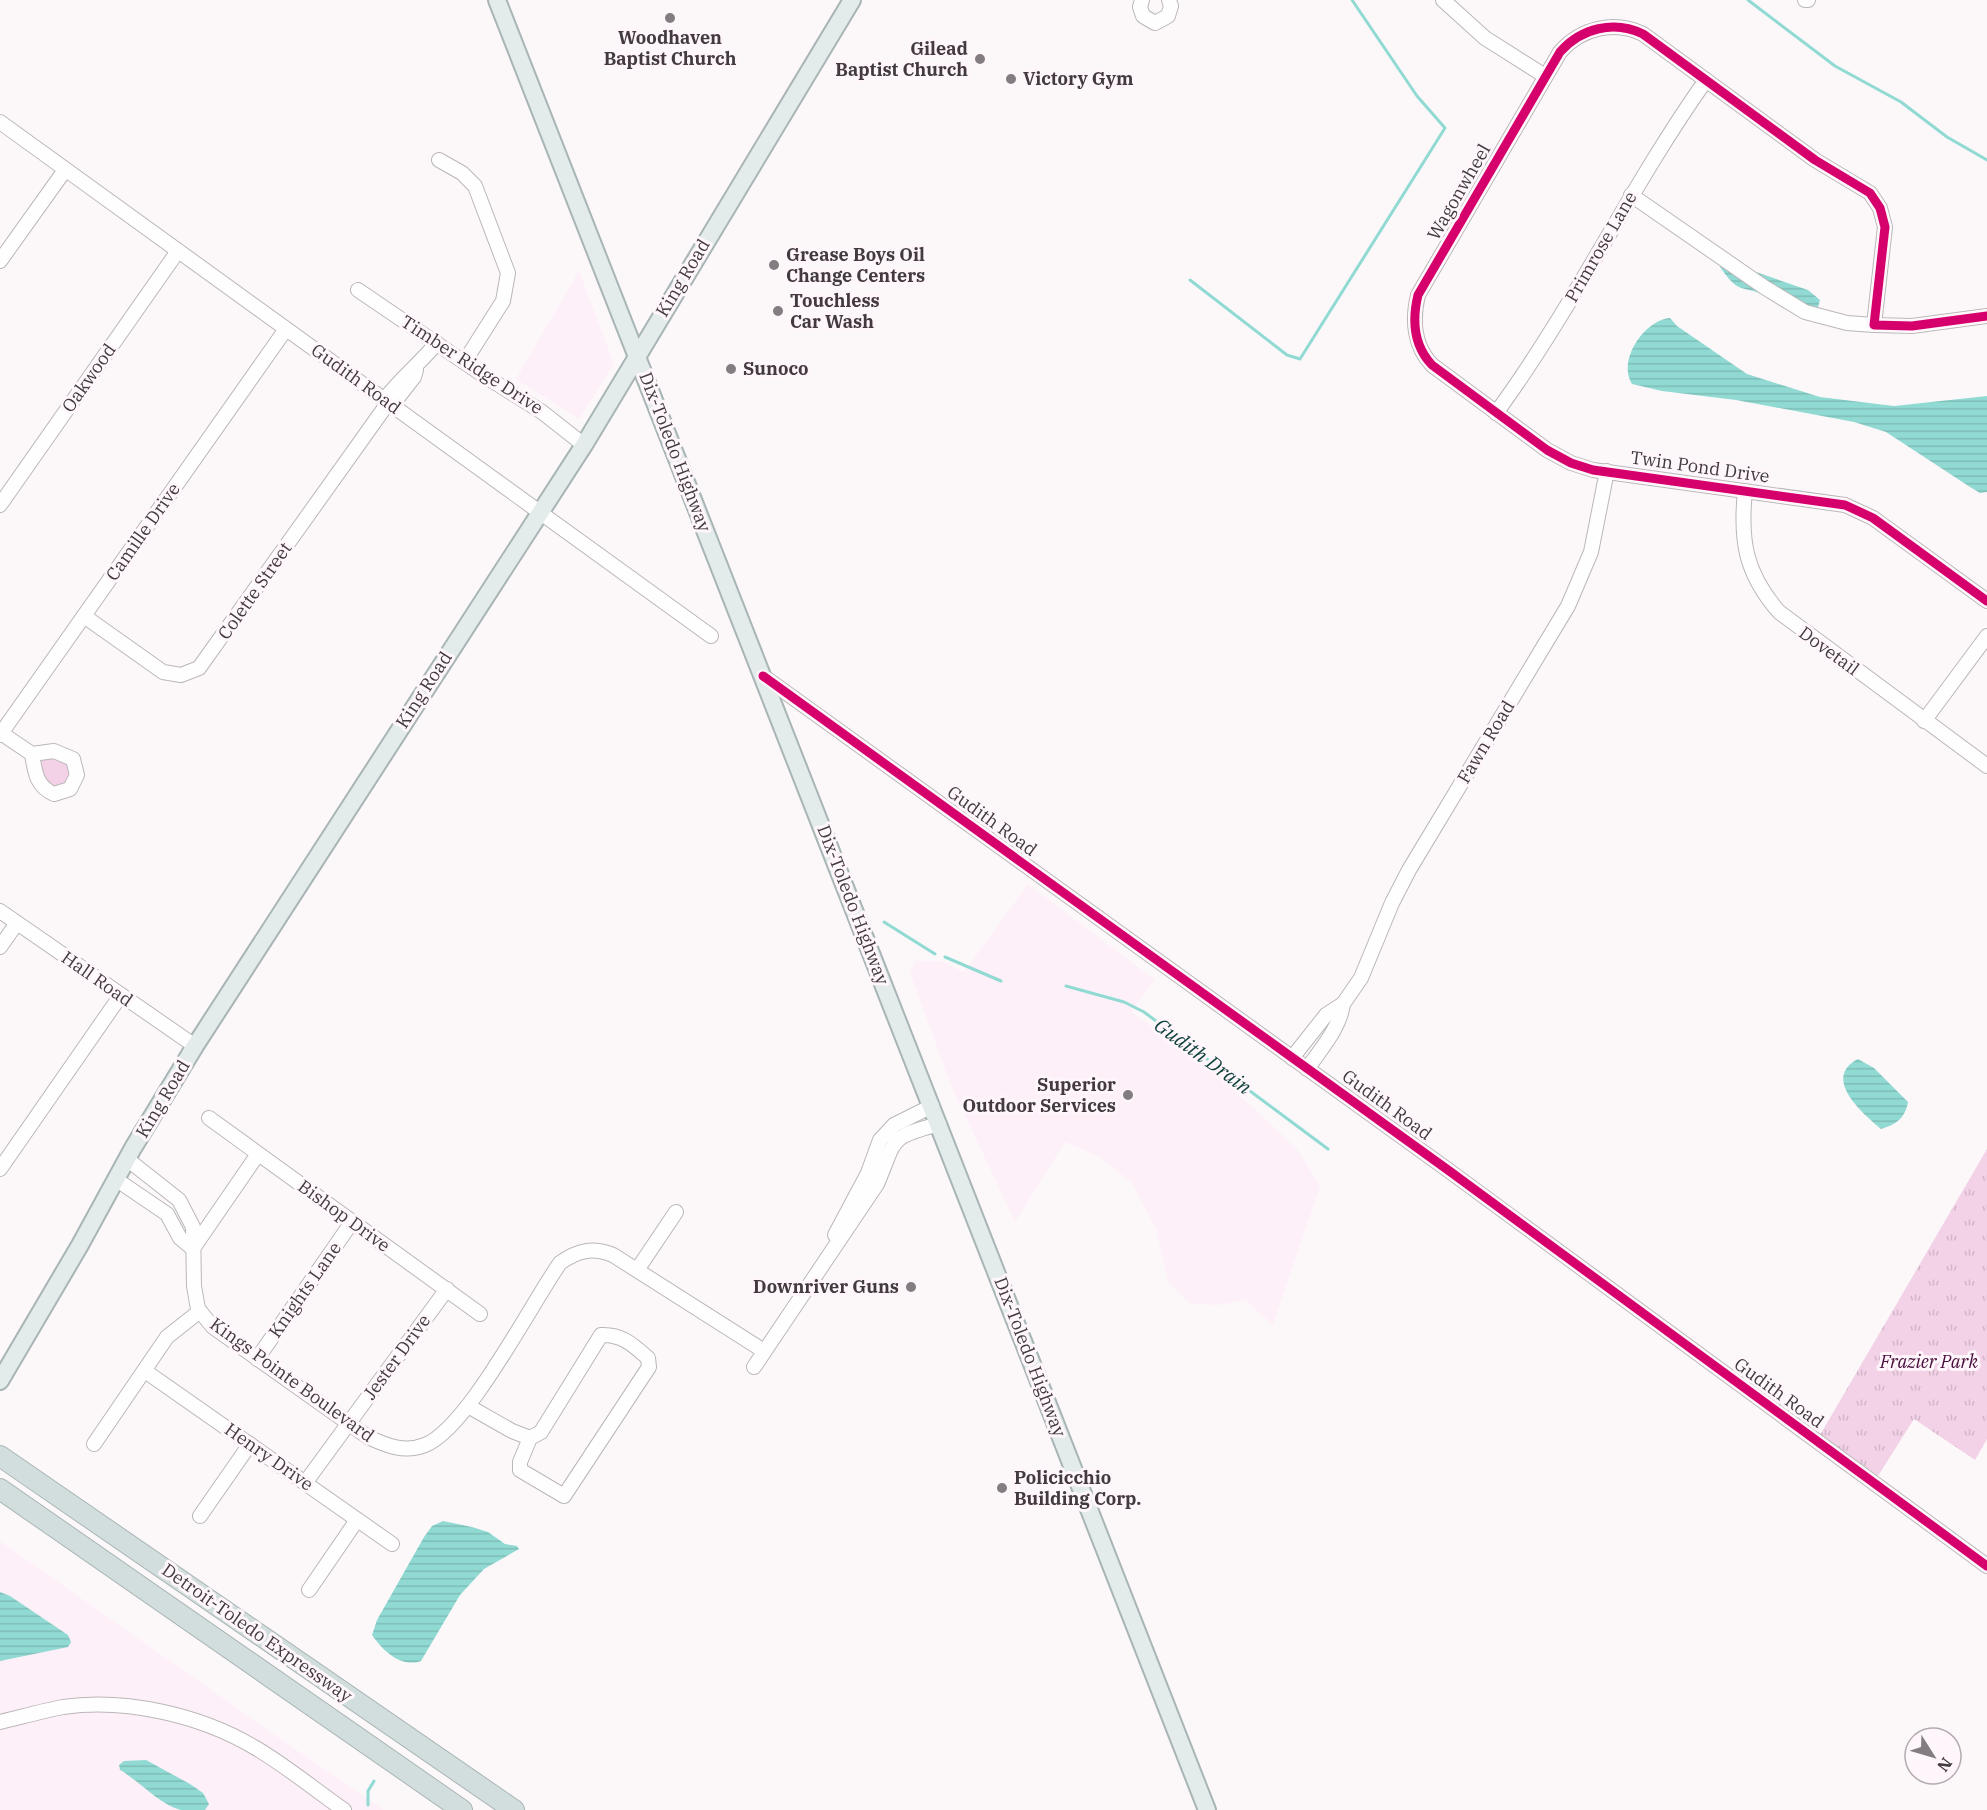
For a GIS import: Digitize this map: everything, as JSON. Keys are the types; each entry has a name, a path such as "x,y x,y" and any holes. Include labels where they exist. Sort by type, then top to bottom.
{"highway":[{"name":"Detroit-Toledo Expressway","path":"0,1456 514,1810"},
{"name":"Detroit-Toledo Expressway","path":"0,1489 462,1810"}],"main road":[{"name":"Dix-Toledo Highway","path":"497,0 1207,1810"},
{"name":"King Road","path":"0,1381 127,1159 195,1046 584,445 852,0"}],"street":[{"path":"1142,0 1140,7 1143,16 1155,23 1168,16 1171,6 1169,0"},
{"path":"1443,0 1485,38 1545,76"},
{"name":"Wagonwheel","path":"1419,348 1415,323 1418,295 1555,59 1565,46 1583,33 1616,27 1643,34 1815,160 1866,189 1877,202 1885,227 1874,325"},
{"name":"Primrose Lane","path":"1496,412 1535,360 1667,135 1706,80"},
{"name":"Gudith Road","path":"0,122 711,636"},
{"path":"439,160 462,173 475,186 508,273 503,302 465,361"},
{"path":"0,261 65,170"},
{"path":"1631,195 1764,287 1805,312 1847,323 1912,326 1987,316"},
{"name":"Oakwood","path":"0,505 178,251"},
{"name":"Timber Ridge Drive","path":"358,290 542,412 584,445"},
{"name":"Camille Drive","path":"1,734 286,329"},
{"name":"Colette Street","path":"84,616 163,672 181,675 199,668 388,403 414,377 416,368 437,343"},
{"name":"Twin Pond Drive","path":"1419,348 1432,365 1560,458 1589,469 1833,502 1864,513 1987,601"},
{"name":"Fawn Road","path":"1307,1069 1333,1031 1341,1015 1343,1004 1370,960 1387,914 1409,870 1568,606 1591,552 1607,471"},
{"name":"Dovetail","path":"1745,490 1743,527 1746,554 1755,580 1767,598 1794,626 1987,766"},
{"path":"1924,721 1987,636"},
{"name":"Gudith Road","path":"763,676 1292,1058 1987,1566"},
{"path":"1,734 32,754"},
{"name":"Hall Road","path":"0,911 195,1046"},
{"path":"0,947 17,923"},
{"path":"0,1169 121,995"},
{"name":"Fawn Road","path":"1292,1058 1326,1015 1343,1004"},
{"path":"874,1176 880,1140 894,1125 932,1106"},
{"name":"Bishop Drive","path":"209,1118 480,1314"},
{"path":"754,1367 818,1269 895,1142 908,1133 939,1124"},
{"path":"117,1180 167,1214 180,1238 193,1249 258,1154"},
{"name":"Kings Pointe Boulevard","path":"127,1159 179,1200 193,1227 195,1286 200,1311 213,1327 350,1424 383,1444 415,1448 441,1436 468,1406 560,1263 574,1253 593,1250 613,1255 765,1351"},
{"path":"637,1270 676,1212"},
{"name":"Knights Lane","path":"257,1359 352,1222"},
{"name":"Jester Drive","path":"305,1483 447,1289"},
{"path":"94,1444 167,1337 200,1311"},
{"path":"468,1406 512,1431 530,1437 541,1432 601,1335 613,1334 627,1340 648,1358 649,1367 564,1496 520,1470 519,1462 530,1437"},
{"name":"Henry Drive","path":"145,1371 392,1544"},
{"path":"200,1516 250,1444"},
{"path":"309,1590 357,1520"},
{"path":"0,1722 64,1707 148,1708 206,1725 253,1746 344,1810"}],"shaded area":[{"path":"579,271 614,364 579,419 516,379"},
{"path":"1028,884 1155,980 1131,1012 1195,1057 1256,1110 1298,1150 1320,1186 1273,1325 1245,1300 1219,1305 1191,1304 1168,1282 1156,1229 1132,1183 1100,1157 1065,1142 1015,1222 952,1088 910,973 915,961 941,961 964,972"},
{"path":"0,1541 285,1742 384,1810 0,1810"}],"green space":[{"path":"56,757 70,764 70,782 55,788 43,781 39,759"},
{"name":"Frazier Park","path":"1987,1149 1987,1439 1975,1460 1914,1419 1878,1476 1820,1435"}],"water":[{"path":"1724,261 1808,290 1820,300 1817,311 1799,315 1758,292 1737,286 1720,267"},
{"path":"1670,318 1677,326 1747,374 1820,397 1894,406 1987,396 1987,492 1980,493 1886,432 1854,422 1736,400 1662,391 1632,384 1628,375 1628,364 1636,343 1651,326 1660,320"},
{"path":"1858,1059 1874,1068 1908,1102 1902,1116 1892,1125 1881,1129 1849,1096 1844,1086 1843,1076 1848,1067"},
{"path":"443,1521 488,1532 505,1544 517,1546 519,1549 484,1569 460,1595 421,1661 406,1662 393,1657 372,1635 377,1620 424,1537 432,1526"},
{"path":"0,1592 10,1596 68,1635 71,1642 68,1647 0,1661"},
{"path":"146,1760 203,1793 209,1804 205,1810 181,1810 173,1807 120,1770 119,1765 124,1761"}],"waterway":[{"path":"1190,280 1287,355 1300,359 1445,128 1417,96 1352,0"},
{"path":"1748,0 1835,66 1901,102 1947,137 1987,160"},
{"name":"Gudith Drain","path":"884,922 935,954"},
{"name":"Gudith Drain","path":"945,957 1001,981"},
{"name":"Gudith Drain","path":"1066,986 1124,1002 1144,1012 1328,1149"},
{"name":"Gudith Drain","path":"368,1805 368,1791 374,1781"}],"cycle path":[{"path":"1987,316 1912,326 1874,325 1885,227 1880,208 1870,193 1815,160 1643,34 1610,27 1588,32 1568,44 1560,52 1418,295 1415,314 1418,341 1421,350 1432,365 1547,450 1571,463 1593,470 1845,505 1873,518 1987,601"},
{"path":"763,676 1448,1170 1987,1566"}],"place":[{"name":"Woodhaven Baptist Church","path":"670,18"},
{"name":"Gilead Baptist Church","path":"980,59"},
{"name":"Victory Gym","path":"1011,79"},
{"name":"Grease Boys Oil Change Centers","path":"774,265"},
{"name":"Touchless Car Wash","path":"778,311"},
{"name":"Sunoco","path":"731,369"},
{"name":"Superior Outdoor Services","path":"1128,1095"},
{"name":"Downriver Guns","path":"911,1287"},
{"name":"Policicchio Building Corp.","path":"1002,1488"}]}
